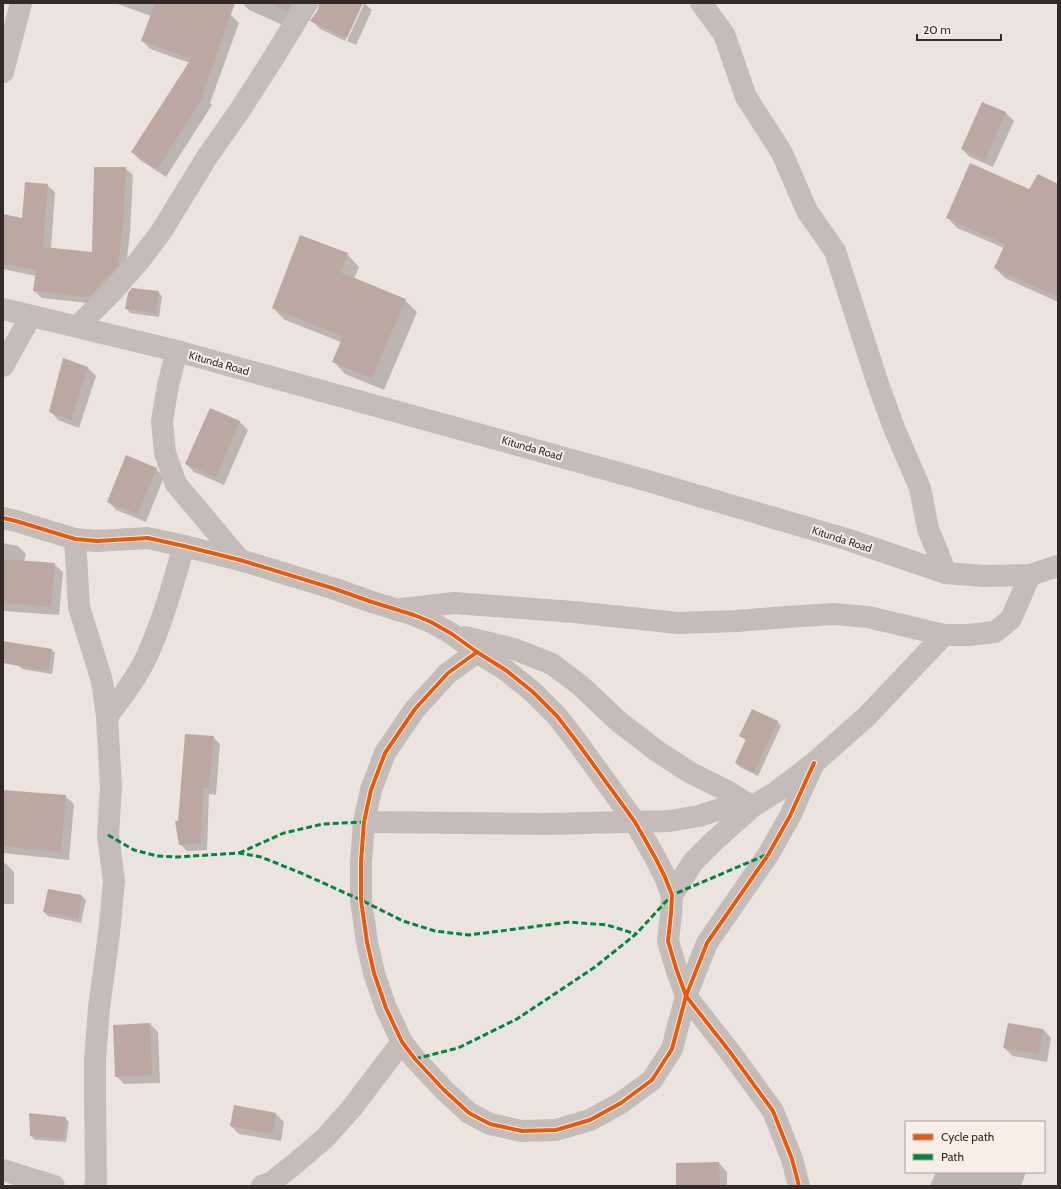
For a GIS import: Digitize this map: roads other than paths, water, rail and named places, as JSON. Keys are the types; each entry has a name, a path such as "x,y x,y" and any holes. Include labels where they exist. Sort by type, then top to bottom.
{"street":[{"path":"3,72 21,3"},
{"path":"78,326 112,292 139,261 161,232 207,157 240,110 307,3"},
{"path":"701,3 724,34"},
{"path":"721,3 724,34 746,97 782,154 807,211 835,251 878,384 894,428 920,488 928,529 946,573"},
{"name":"Kitunda Road","path":"3,309 177,351 641,479 846,540 946,573 990,576 1030,575 1058,566"},
{"path":"3,366 31,316"},
{"path":"177,351 168,385 162,421 165,453 176,484 240,560"},
{"path":"3,518 75,539 97,541 148,538 240,560 302,578 431,622 452,634 507,671 533,692 557,716 635,822 665,877 672,895 668,941 686,996 730,1052 773,1111 792,1158 799,1186"},
{"path":"75,539 79,606 102,681 107,717 111,786 108,835 114,881 110,934 99,1008 95,1060 95,1186"},
{"path":"107,717 129,686 146,657 158,630 184,546"},
{"path":"396,610 454,603 582,613 678,623 737,621 834,614 868,617 944,635 969,635 995,632 1011,619 1030,575"},
{"path":"452,634 514,649 552,664 581,686 618,721 657,751 691,773 747,803"},
{"path":"364,822 544,824 670,821 699,816 747,803 776,792 814,763 866,717 944,635"},
{"path":"477,652 448,674 415,709 385,753 371,790 364,822 361,862 361,900 367,942 374,973 384,1001 402,1042 415,1059 444,1090 469,1113 490,1124 522,1131 556,1130 590,1120 621,1103 652,1080 672,1049 686,996 707,943 768,855 790,816 814,763"},
{"path":"672,895 692,862 747,803"},
{"path":"262,1186 272,1182 325,1138 351,1109 402,1042"},
{"path":"3,1170 54,1186"}]}
